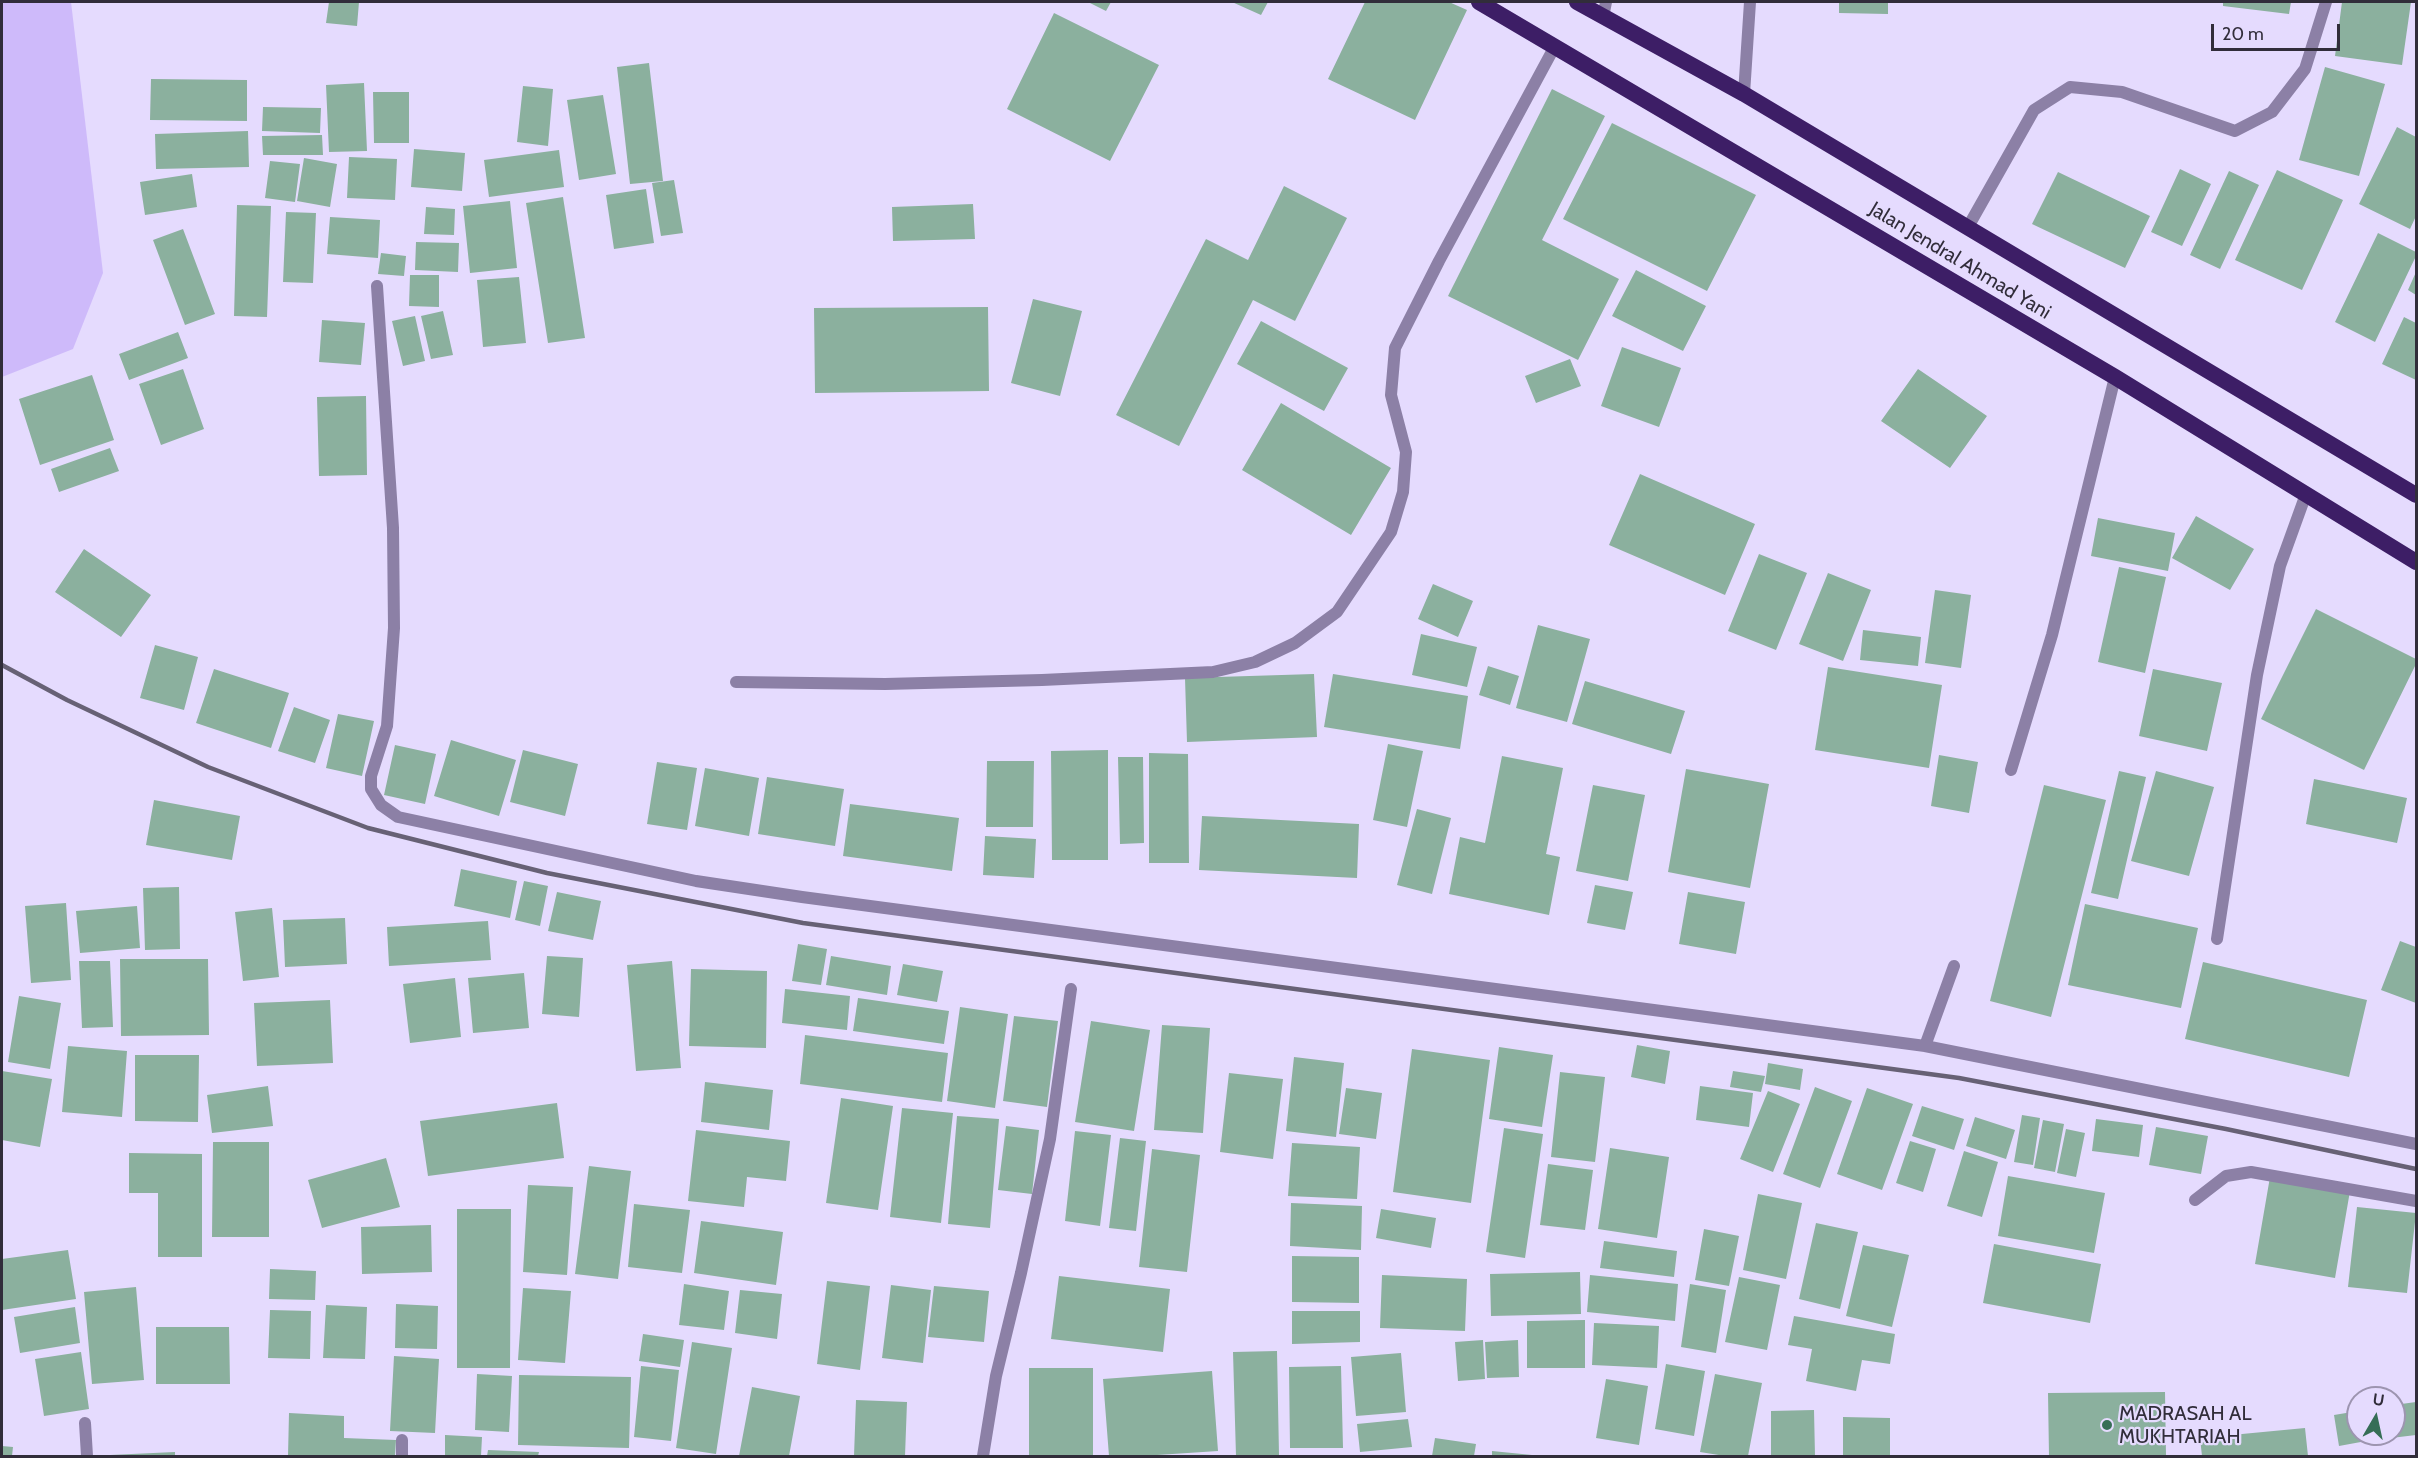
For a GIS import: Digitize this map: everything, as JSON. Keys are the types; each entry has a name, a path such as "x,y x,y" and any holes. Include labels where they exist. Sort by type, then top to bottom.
{"highway":[{"name":"Jalan Jendral Ahmad Yani","path":"1479,2 2115,377 2416,562"},
{"name":"Jalan Jendral Ahmad Yani","path":"1577,2 1605,9 2416,495"}],"street":[{"path":"1744,94 1750,2"},
{"path":"1968,226 2034,110 2070,87 2122,92 2235,131 2272,112 2305,69 2326,2"},
{"path":"736,682 908,684 1213,672 1255,662 1295,643 1337,612 1391,532 1403,492 1406,452 1391,395 1395,348 1438,261 1555,46"},
{"path":"377,286 393,528 394,628 387,726 371,777 371,789 381,805 398,818 696,881 802,897 1925,1046 2416,1144"},
{"path":"2011,770 2052,635 2115,377"},
{"path":"2217,939 2257,675 2280,566 2306,494"},
{"path":"1925,1046 1954,966"},
{"path":"983,1456 996,1376 1050,1139 1071,989"},
{"path":"2195,1200 2226,1176 2251,1172 2416,1201"},
{"path":"85,1423 87,1456"},
{"path":"402,1440 402,1456"}],"shaded area":[{"path":"2,2 71,2 103,273 73,349 2,377"}],"building":[{"path":"329,2 359,2 357,26 326,23"},
{"path":"1088,2 1111,2 1106,11"},
{"path":"1232,2 1268,2 1261,15"},
{"path":"1365,2 1449,2 1467,10 1415,120 1328,79"},
{"path":"1839,2 1888,2 1888,14 1839,13"},
{"path":"2223,2 2291,2 2289,14 2223,6"},
{"path":"2342,2 2411,2 2402,65 2335,56"},
{"path":"1054,13 1159,65 1110,161 1007,109"},
{"path":"649,63 663,181 630,184 617,67"},
{"path":"2325,67 2385,84 2359,176 2299,160"},
{"path":"151,79 247,80 247,121 150,120"},
{"path":"364,83 367,151 329,152 326,85"},
{"path":"523,86 553,89 548,146 517,142"},
{"path":"1552,89 1605,116 1542,240 1619,279 1578,360 1448,296"},
{"path":"373,92 409,92 409,143 374,143"},
{"path":"603,95 616,174 579,180 567,100"},
{"path":"263,107 321,108 320,133 262,131"},
{"path":"1612,123 1756,195 1707,291 1563,219"},
{"path":"2397,127 2416,137 2416,216 2410,229 2359,204"},
{"path":"248,131 249,167 156,169 155,134"},
{"path":"322,135 323,155 263,155 262,136"},
{"path":"414,149 465,153 462,191 411,187"},
{"path":"559,150 564,187 489,197 484,160"},
{"path":"349,157 397,159 395,200 347,198"},
{"path":"304,158 337,164 330,207 297,201"},
{"path":"270,161 300,164 295,202 265,198"},
{"path":"2180,169 2211,184 2182,246 2151,232"},
{"path":"2277,170 2343,200 2302,290 2235,260"},
{"path":"2229,171 2259,185 2220,269 2190,255"},
{"path":"2058,172 2150,216 2125,268 2032,224"},
{"path":"192,174 197,207 145,215 140,182"},
{"path":"674,180 683,233 661,236 652,183"},
{"path":"1284,186 1347,218 1295,321 1253,300 1179,446 1116,415 1206,239 1248,260"},
{"path":"646,189 654,243 614,249 606,195"},
{"path":"563,197 585,338 548,343 526,203"},
{"path":"510,201 517,268 470,273 463,206"},
{"path":"973,204 975,239 893,241 892,207"},
{"path":"237,205 271,206 267,317 234,316"},
{"path":"426,207 455,209 454,235 424,234"},
{"path":"286,212 316,213 313,283 283,282"},
{"path":"330,217 380,220 378,258 327,254"},
{"path":"183,229 215,314 185,325 153,240"},
{"path":"2378,233 2416,252 2416,256 2375,342 2335,322"},
{"path":"416,242 459,243 458,272 415,270"},
{"path":"381,253 406,256 404,276 378,274"},
{"path":"1636,270 1706,306 1683,351 1612,316"},
{"path":"2416,272 2416,295 2408,290"},
{"path":"410,275 439,275 439,307 409,306"},
{"path":"519,277 526,343 483,347 477,280"},
{"path":"1033,299 1082,311 1060,396 1011,383"},
{"path":"988,307 989,391 815,393 814,308"},
{"path":"443,311 453,355 431,359 421,316"},
{"path":"415,316 425,361 403,366 392,321"},
{"path":"2404,317 2416,323 2416,380 2382,364"},
{"path":"322,320 365,323 361,365 319,362"},
{"path":"1261,321 1348,368 1324,411 1237,364"},
{"path":"178,332 188,358 129,380 119,354"},
{"path":"1622,347 1681,368 1659,427 1601,406"},
{"path":"1570,359 1581,386 1536,403 1525,376"},
{"path":"183,369 204,429 161,445 139,384"},
{"path":"1918,369 1987,416 1950,468 1881,421"},
{"path":"92,375 114,440 40,465 19,399"},
{"path":"366,396 367,475 319,476 317,397"},
{"path":"1281,403 1391,468 1351,535 1242,470"},
{"path":"110,448 119,471 59,492 51,469"},
{"path":"1640,474 1755,524 1725,595 1609,545"},
{"path":"2196,516 2254,549 2230,590 2172,558"},
{"path":"2098,518 2175,533 2168,571 2091,556"},
{"path":"84,549 151,595 121,637 55,592"},
{"path":"1759,554 1807,573 1776,650 1728,631"},
{"path":"2119,567 2166,577 2145,673 2098,662"},
{"path":"1828,573 1871,590 1843,661 1799,644"},
{"path":"1433,584 1473,601 1458,637 1418,619"},
{"path":"1935,590 1971,595 1961,668 1925,663"},
{"path":"2316,609 2416,659 2416,664 2364,770 2261,719"},
{"path":"1538,625 1590,639 1567,722 1516,708"},
{"path":"1863,630 1921,637 1918,666 1860,660"},
{"path":"1421,634 1477,647 1467,687 1412,675"},
{"path":"155,645 198,657 184,710 140,698"},
{"path":"1488,666 1519,676 1510,705 1479,695"},
{"path":"1828,667 1942,685 1929,768 1815,750"},
{"path":"214,669 289,693 271,748 196,723"},
{"path":"2153,669 2222,683 2207,751 2139,736"},
{"path":"1314,674 1317,737 1187,742 1185,678"},
{"path":"1333,674 1468,696 1460,749 1324,727"},
{"path":"1585,681 1685,711 1671,754 1572,724"},
{"path":"294,707 330,720 315,763 278,751"},
{"path":"338,714 374,721 362,776 326,768"},
{"path":"451,740 516,760 499,816 434,796"},
{"path":"1388,744 1423,751 1407,827 1373,820"},
{"path":"395,745 436,754 425,804 384,795"},
{"path":"523,750 578,764 565,816 510,802"},
{"path":"1108,750 1108,860 1052,860 1051,751"},
{"path":"1149,753 1188,754 1189,863 1149,863"},
{"path":"1939,755 1978,762 1969,813 1931,806"},
{"path":"1502,756 1563,768 1546,854 1560,857 1549,915 1449,894 1460,837 1485,843"},
{"path":"1118,757 1143,757 1144,843 1120,844"},
{"path":"987,761 1034,761 1033,827 986,827"},
{"path":"657,762 697,768 687,830 647,824"},
{"path":"705,768 759,778 749,836 695,826"},
{"path":"1686,769 1769,784 1750,888 1668,872"},
{"path":"2119,771 2146,777 2118,899 2091,893"},
{"path":"2156,771 2214,787 2189,876 2131,861"},
{"path":"767,777 844,789 835,846 758,834"},
{"path":"2314,779 2407,798 2397,843 2306,824"},
{"path":"1593,785 1645,795 1628,881 1576,871"},
{"path":"2044,785 2106,800 2051,1017 1990,1001"},
{"path":"154,800 240,816 232,860 146,845"},
{"path":"850,804 959,818 952,871 843,856"},
{"path":"1417,809 1451,818 1432,894 1397,885"},
{"path":"1202,816 1359,824 1357,878 1199,870"},
{"path":"985,836 1036,839 1034,878 983,875"},
{"path":"461,869 517,881 510,918 454,906"},
{"path":"524,881 548,886 540,926 515,920"},
{"path":"1595,885 1633,892 1625,930 1587,923"},
{"path":"179,887 180,949 145,950 143,888"},
{"path":"557,892 601,901 593,940 548,931"},
{"path":"1688,892 1745,902 1736,954 1679,944"},
{"path":"66,903 71,980 31,983 25,906"},
{"path":"2085,904 2198,928 2181,1008 2068,985"},
{"path":"137,906 140,948 80,953 76,911"},
{"path":"272,908 279,977 243,981 235,912"},
{"path":"345,918 347,964 285,967 283,920"},
{"path":"488,921 491,960 389,966 387,927"},
{"path":"2400,941 2416,947 2416,1003 2381,990"},
{"path":"798,944 827,949 821,985 792,981"},
{"path":"547,956 583,958 579,1017 542,1014"},
{"path":"831,956 891,966 887,995 826,985"},
{"path":"120,959 208,959 209,1035 121,1036"},
{"path":"79,961 110,961 113,1027 82,1028"},
{"path":"672,961 681,1068 636,1071 627,965"},
{"path":"2203,962 2367,1000 2349,1077 2185,1039"},
{"path":"903,964 943,971 937,1002 897,995"},
{"path":"691,969 767,971 766,1048 689,1046"},
{"path":"524,973 529,1028 473,1033 468,978"},
{"path":"455,978 461,1037 410,1043 403,984"},
{"path":"785,989 850,996 847,1030 782,1023"},
{"path":"19,996 61,1003 50,1069 8,1062"},
{"path":"858,998 949,1011 944,1044 853,1031"},
{"path":"330,1000 333,1063 257,1066 254,1003"},
{"path":"960,1007 1008,1014 995,1108 947,1101"},
{"path":"1014,1016 1058,1021 1047,1107 1003,1101"},
{"path":"1091,1021 1150,1030 1134,1131 1075,1122"},
{"path":"1162,1025 1210,1028 1203,1133 1154,1130"},
{"path":"805,1035 948,1053 942,1102 800,1084"},
{"path":"1637,1045 1670,1051 1665,1084 1631,1077"},
{"path":"68,1046 127,1051 122,1117 62,1112"},
{"path":"1499,1047 1553,1055 1542,1127 1489,1119"},
{"path":"1412,1049 1490,1060 1471,1203 1393,1192"},
{"path":"135,1055 199,1055 198,1122 135,1121"},
{"path":"1294,1057 1344,1063 1336,1137 1286,1131"},
{"path":"1768,1063 1803,1069 1800,1090 1765,1084"},
{"path":"2,1071 52,1079 40,1147 2,1140"},
{"path":"1733,1071 1765,1076 1761,1092 1730,1087"},
{"path":"1560,1072 1605,1077 1595,1162 1551,1157"},
{"path":"1229,1073 1283,1079 1273,1159 1220,1152"},
{"path":"705,1082 773,1090 769,1130 701,1122"},
{"path":"268,1086 273,1126 212,1133 207,1095"},
{"path":"1700,1086 1753,1093 1749,1127 1696,1120"},
{"path":"1815,1087 1852,1101 1820,1188 1783,1174"},
{"path":"1346,1088 1382,1093 1376,1139 1339,1134"},
{"path":"1867,1088 1913,1104 1882,1190 1837,1174"},
{"path":"1768,1091 1800,1104 1773,1172 1740,1159"},
{"path":"841,1098 893,1106 878,1210 826,1203"},
{"path":"557,1103 564,1158 428,1176 420,1121"},
{"path":"1922,1106 1964,1119 1954,1150 1912,1136"},
{"path":"902,1108 953,1113 941,1223 890,1217"},
{"path":"2022,1115 2040,1118 2033,1165 2014,1162"},
{"path":"957,1116 999,1119 990,1228 948,1224"},
{"path":"1975,1117 2015,1130 2006,1159 1966,1146"},
{"path":"2096,1119 2143,1125 2139,1157 2092,1151"},
{"path":"2043,1120 2064,1124 2055,1172 2034,1168"},
{"path":"1006,1126 1039,1130 1032,1194 998,1190"},
{"path":"2156,1127 2208,1136 2201,1174 2149,1165"},
{"path":"1504,1128 1543,1134 1525,1258 1486,1252"},
{"path":"2066,1129 2085,1133 2076,1177 2057,1173"},
{"path":"696,1130 790,1141 786,1181 747,1177 744,1207 688,1201"},
{"path":"1075,1131 1111,1135 1100,1226 1065,1221"},
{"path":"1120,1138 1146,1141 1136,1231 1109,1228"},
{"path":"1910,1141 1936,1149 1923,1192 1896,1183"},
{"path":"213,1142 269,1142 269,1237 212,1237"},
{"path":"1292,1143 1360,1147 1357,1199 1288,1196"},
{"path":"1610,1148 1669,1157 1657,1238 1598,1229"},
{"path":"1152,1149 1200,1155 1187,1272 1139,1267"},
{"path":"1964,1151 1998,1162 1982,1217 1947,1206"},
{"path":"129,1153 202,1154 202,1257 158,1257 158,1193 129,1193"},
{"path":"386,1158 400,1207 322,1228 308,1180"},
{"path":"1548,1164 1593,1170 1585,1230 1540,1225"},
{"path":"589,1166 631,1171 618,1279 575,1274"},
{"path":"2008,1176 2105,1193 2094,1253 1998,1236"},
{"path":"2270,1177 2350,1191 2335,1278 2255,1264"},
{"path":"528,1185 573,1187 567,1275 523,1272"},
{"path":"1758,1194 1802,1203 1786,1279 1743,1270"},
{"path":"1291,1203 1362,1206 1361,1250 1290,1246"},
{"path":"634,1204 690,1210 682,1273 628,1267"},
{"path":"2357,1207 2416,1213 2407,1293 2348,1287"},
{"path":"457,1209 511,1209 510,1368 457,1368"},
{"path":"1381,1209 1436,1218 1431,1248 1376,1238"},
{"path":"701,1221 783,1232 776,1285 694,1273"},
{"path":"1816,1223 1858,1232 1840,1309 1799,1299"},
{"path":"431,1225 432,1272 362,1274 361,1227"},
{"path":"1704,1229 1739,1236 1729,1286 1695,1280"},
{"path":"1604,1241 1677,1251 1674,1277 1600,1268"},
{"path":"1994,1244 2101,1264 2090,1323 1983,1303"},
{"path":"1863,1245 1909,1255 1892,1327 1846,1316"},
{"path":"68,1250 76,1299 2,1310 2,1259"},
{"path":"1292,1256 1359,1257 1359,1303 1292,1302"},
{"path":"270,1269 316,1271 315,1300 269,1299"},
{"path":"1580,1272 1581,1314 1491,1316 1490,1274"},
{"path":"1382,1275 1467,1279 1465,1331 1380,1328"},
{"path":"1590,1275 1678,1284 1675,1321 1587,1312"},
{"path":"1059,1276 1170,1289 1163,1352 1051,1339"},
{"path":"1739,1277 1780,1285 1767,1350 1725,1342"},
{"path":"827,1281 870,1286 860,1370 817,1364"},
{"path":"684,1284 729,1291 724,1330 679,1325"},
{"path":"1690,1284 1726,1290 1716,1353 1681,1347"},
{"path":"891,1285 931,1290 923,1363 882,1358"},
{"path":"934,1286 989,1291 984,1342 928,1337"},
{"path":"136,1287 144,1380 92,1384 84,1292"},
{"path":"523,1288 571,1291 565,1363 518,1360"},
{"path":"740,1290 782,1294 777,1339 735,1333"},
{"path":"396,1304 438,1306 437,1349 395,1348"},
{"path":"326,1305 367,1307 365,1359 323,1358"},
{"path":"75,1307 80,1343 20,1353 14,1317"},
{"path":"270,1310 311,1311 310,1359 268,1358"},
{"path":"1292,1311 1360,1311 1360,1342 1292,1344"},
{"path":"1794,1316 1895,1334 1890,1364 1862,1360 1856,1391 1806,1381 1812,1349 1788,1345"},
{"path":"1585,1320 1585,1368 1527,1368 1527,1321"},
{"path":"1594,1323 1659,1326 1657,1368 1592,1365"},
{"path":"156,1327 229,1327 230,1384 156,1384"},
{"path":"643,1334 684,1340 680,1367 639,1361"},
{"path":"1483,1340 1485,1379 1458,1381 1455,1342"},
{"path":"1518,1340 1519,1377 1487,1378 1485,1342"},
{"path":"692,1342 732,1348 716,1454 676,1448"},
{"path":"1277,1351 1279,1455 1236,1456 1233,1352"},
{"path":"81,1352 89,1409 44,1416 35,1359"},
{"path":"1401,1353 1406,1412 1356,1416 1351,1357"},
{"path":"394,1356 439,1359 435,1433 390,1431"},
{"path":"1666,1364 1705,1371 1694,1436 1655,1429"},
{"path":"641,1366 679,1370 671,1441 634,1437"},
{"path":"1341,1366 1343,1448 1290,1448 1289,1367"},
{"path":"1029,1368 1093,1368 1093,1456 1029,1456"},
{"path":"1212,1371 1218,1451 1109,1456 1103,1379"},
{"path":"477,1374 512,1376 509,1432 475,1430"},
{"path":"1715,1374 1762,1383 1748,1456 1725,1456 1700,1452"},
{"path":"519,1375 631,1377 629,1448 518,1445"},
{"path":"1606,1379 1648,1386 1639,1445 1596,1438"},
{"path":"752,1387 800,1396 789,1456 739,1456"},
{"name":"MADRASAH AL MUKHTARIAH","path":"2165,1392 2166,1456 2049,1456 2048,1393"},
{"path":"856,1400 907,1402 905,1456 854,1456"},
{"path":"2416,1402 2416,1435 2406,1436 2406,1403"},
{"path":"1814,1410 1815,1456 1771,1456 1771,1411"},
{"path":"289,1413 344,1416 344,1438 396,1440 395,1456 288,1456"},
{"path":"2346,1413 2346,1445 2339,1446 2334,1415"},
{"path":"1843,1417 1890,1418 1890,1456 1843,1456"},
{"path":"1408,1419 1412,1447 1360,1452 1357,1424"},
{"path":"2305,1428 2308,1456 2202,1456 2200,1438"},
{"path":"445,1435 482,1437 481,1456 445,1456"},
{"path":"1435,1438 1476,1444 1474,1456 1432,1456"},
{"path":"2,1446 13,1447 12,1456 2,1456"},
{"path":"488,1450 539,1452 538,1456 487,1456"},
{"path":"1492,1451 1532,1455 1532,1456 1492,1456"},
{"path":"175,1452 175,1456 110,1456 110,1455"}],"railway":[{"path":"2,665 67,700 208,767 368,828 547,873 803,923 1959,1078 2226,1129 2416,1169"}],"place":[{"name":"MADRASAH AL MUKHTARIAH","path":"2107,1425"}]}
